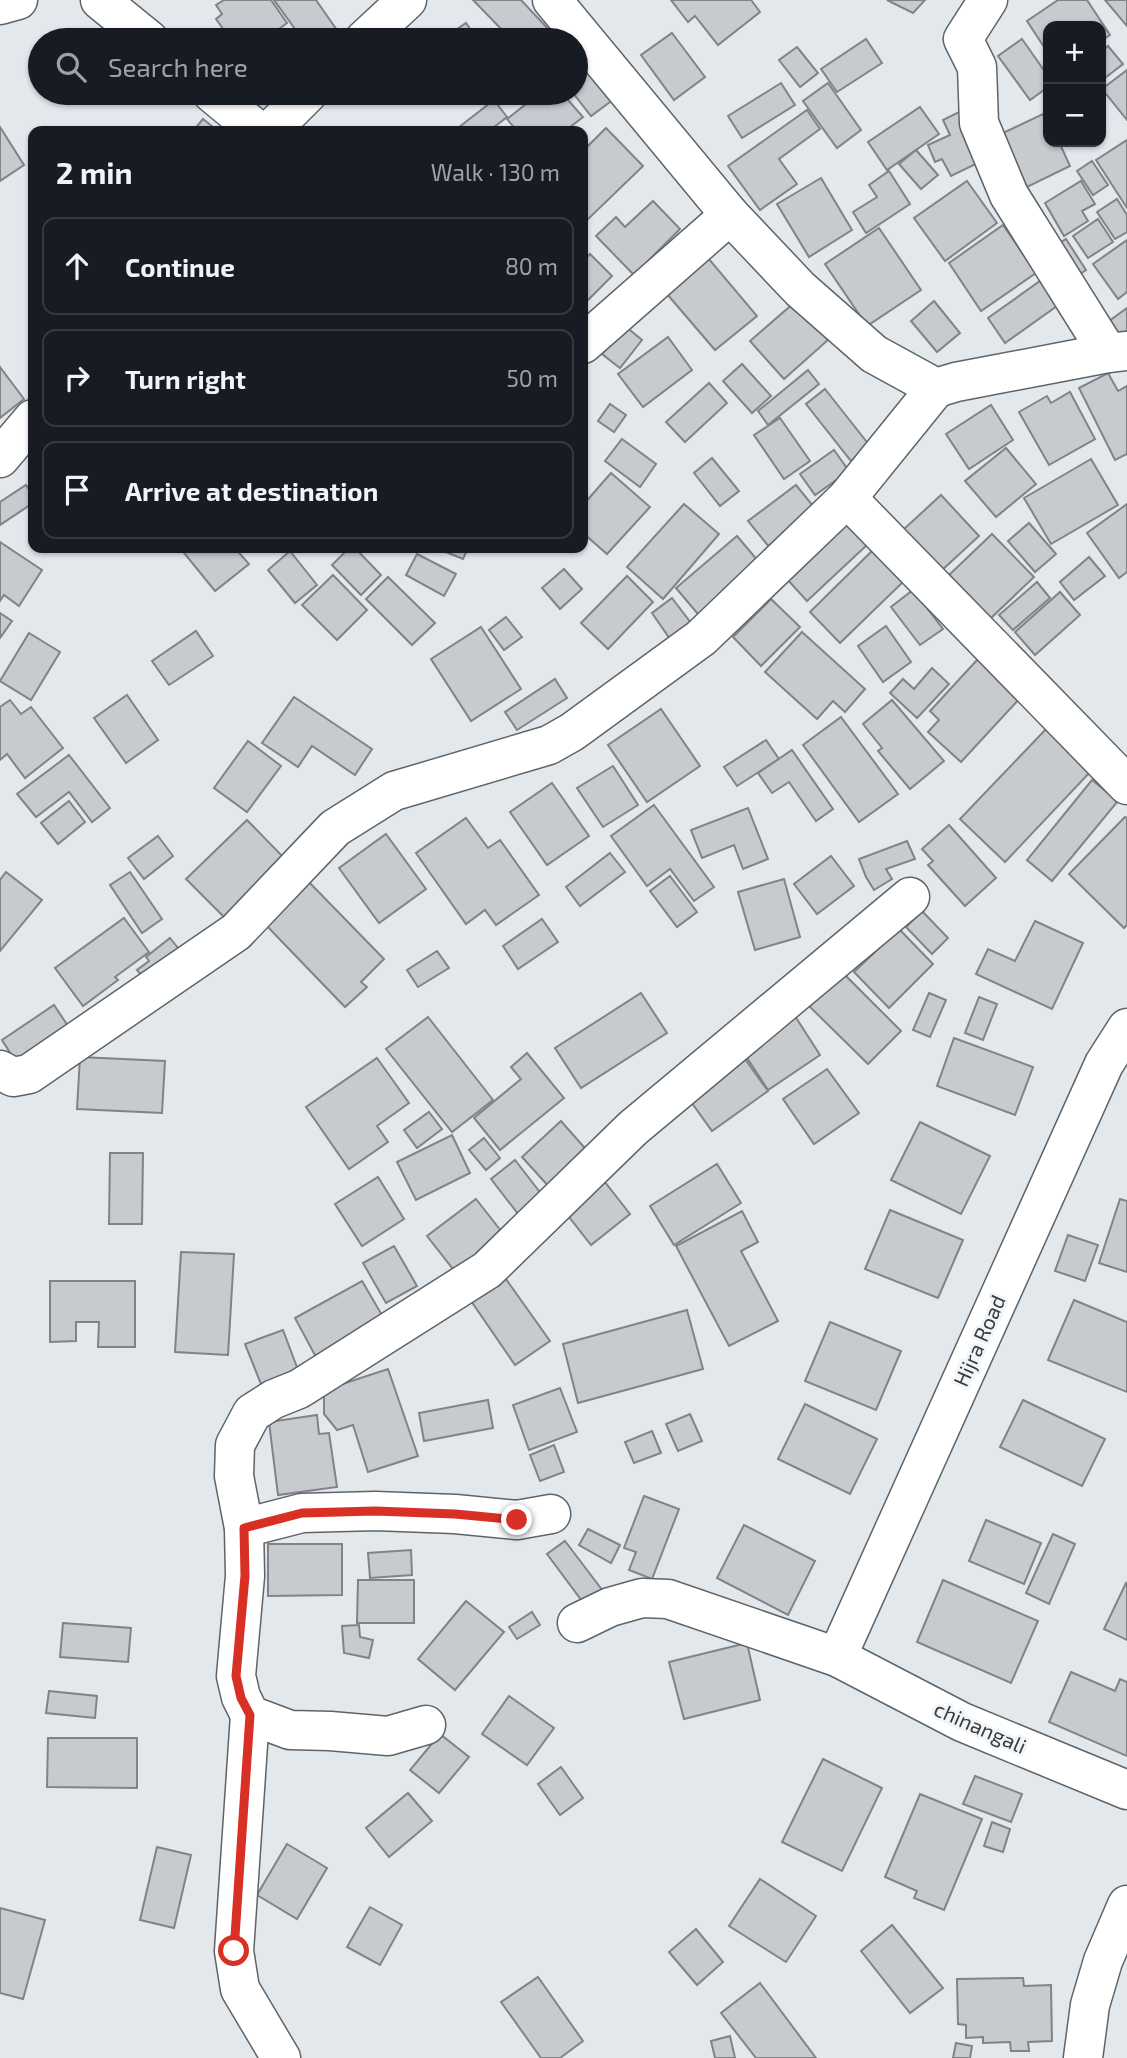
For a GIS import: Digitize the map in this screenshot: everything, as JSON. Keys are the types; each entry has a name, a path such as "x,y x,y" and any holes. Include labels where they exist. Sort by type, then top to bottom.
{"street":[{"path":"0,5 18,0"},
{"path":"100,0 134,28"},
{"path":"377,28 408,0"},
{"path":"552,0 575,28"},
{"path":"0,1070 13,1077 29,1074 236,932 335,828 394,791 549,745 572,732 701,638 847,498 936,388 1117,352 1009,195 979,122 977,67 964,40 988,0"},
{"path":"588,43 730,215 800,289 874,354 936,388"},
{"path":"227,105 252,126"},
{"path":"275,126 296,105"},
{"path":"588,340 730,215"},
{"path":"0,458 28,425"},
{"path":"847,498 1127,785"},
{"path":"281,2058 240,1989 234,1951 250,1715 241,1698 236,1676 245,1576 244,1528 234,1476 235,1445 252,1413 274,1399 299,1389 487,1270 633,1128 910,897"},
{"name":"Hijra Road","path":"837,1657 1104,1064 1127,1028"},
{"path":"244,1528 302,1513 375,1511 517,1520 551,1514"},
{"name":"chinangali","path":"577,1623 610,1607 642,1598 668,1599 837,1657 962,1722 1127,1790"},
{"path":"250,1715 290,1730 388,1736 426,1725"},
{"path":"1083,2058 1090,2005 1103,1961 1127,1905"}],"building":[{"path":"224,0 271,0 287,23 280,28 222,28 216,19 222,14 216,5"},
{"path":"274,0 316,0 336,28 294,28"},
{"path":"473,0 521,0 547,28 500,28"},
{"path":"671,0 751,0 760,12 718,45 695,16 688,22"},
{"path":"887,0 925,0 913,13"},
{"path":"1058,0 1087,0 1101,21 1043,21 1043,45 1027,21"},
{"path":"1105,0 1127,0 1127,26"},
{"path":"672,33 705,77 674,100 641,55"},
{"path":"866,39 882,63 837,92 821,69"},
{"path":"1022,39 1043,69 1043,91 1030,100 998,56"},
{"path":"1108,46 1123,64 1106,77"},
{"path":"797,47 818,73 800,87 779,60"},
{"path":"588,64 614,99 591,116 582,105 588,105"},
{"path":"1127,70 1127,120 1106,94 1106,86"},
{"path":"781,83 795,105 742,138 728,116"},
{"path":"828,83 861,130 837,148 803,101"},
{"path":"488,105 498,105 507,117 495,126 460,126"},
{"path":"525,105 572,105 583,117 571,126 513,126 507,119"},
{"path":"920,107 939,134 887,170 868,142"},
{"path":"807,110 820,129 779,159 797,184 760,210 728,166"},
{"path":"963,110 986,159 951,176 942,159 935,162 928,145 950,135 943,120"},
{"path":"1043,114 1043,147 1061,147 1070,166 1027,187 1001,134"},
{"path":"203,119 212,126 197,126"},
{"path":"0,127 24,165 0,181"},
{"path":"606,128 643,166 588,219 588,146"},
{"path":"1127,140 1127,208 1096,160"},
{"path":"916,150 938,175 921,189 899,164"},
{"path":"1092,161 1108,185 1093,195 1077,171"},
{"path":"889,171 910,204 866,233 853,212 877,197 869,185"},
{"path":"821,178 852,230 809,257 777,204"},
{"path":"967,181 997,223 945,261 914,218"},
{"path":"1081,181 1095,204 1082,211 1088,221 1064,236 1045,203"},
{"path":"1117,199 1127,215 1127,232 1115,239 1097,212"},
{"path":"653,201 680,229 634,275 596,236 616,217 625,227"},
{"path":"1098,219 1113,242 1088,258 1073,236"},
{"path":"1003,225 1036,273 981,311 949,263"},
{"path":"879,228 921,290 867,326 825,264"},
{"path":"1066,239 1086,270 1073,279 1052,248"},
{"path":"1127,240 1127,292 1118,299 1093,264"},
{"path":"703,252 757,316 715,350 661,287"},
{"path":"590,254 612,276 588,300"},
{"path":"1040,281 1057,306 1005,343 988,318"},
{"path":"934,301 960,333 937,352 911,321"},
{"path":"795,302 828,340 784,379 750,341"},
{"path":"1127,308 1127,335 1118,342 1105,324"},
{"path":"625,326 642,340 620,368 602,354"},
{"path":"668,337 692,370 643,407 618,374"},
{"path":"742,364 771,396 752,413 723,381"},
{"path":"0,367 24,399 0,418"},
{"path":"808,370 819,384 768,425 758,411"},
{"path":"1108,373 1118,391 1127,386 1127,454 1115,460 1079,388"},
{"path":"709,383 727,403 685,442 666,422"},
{"path":"825,389 870,446 851,461 806,404"},
{"path":"1070,392 1095,439 1049,465 1019,412 1047,396 1051,403"},
{"path":"610,404 626,415 614,432 598,421"},
{"path":"991,405 1013,440 969,469 946,434"},
{"path":"780,418 810,461 784,479 754,435"},
{"path":"622,439 656,464 640,487 605,461"},
{"path":"1006,448 1036,484 996,517 965,481"},
{"path":"834,450 849,471 815,495 800,474"},
{"path":"712,458 739,491 720,506 694,473"},
{"path":"1091,459 1118,505 1051,544 1024,498"},
{"path":"611,473 650,507 607,554 588,537 588,499"},
{"path":"26,485 28,488 28,506 0,525 0,502"},
{"path":"796,485 817,511 770,548 748,521"},
{"path":"941,495 979,536 941,571 903,530"},
{"path":"684,504 719,534 663,599 627,567"},
{"path":"1127,504 1127,572 1119,578 1087,533"},
{"path":"846,522 868,544 807,601 786,578"},
{"path":"1029,523 1056,554 1035,572 1008,541"},
{"path":"992,534 1034,577 991,618 949,575"},
{"path":"737,536 764,568 703,620 676,588"},
{"path":"0,542 42,570 19,606 4,595 0,601"},
{"path":"874,549 905,580 840,643 810,612"},
{"path":"184,553 239,553 249,564 215,591"},
{"path":"288,553 292,553 317,585 295,603 268,570"},
{"path":"344,553 360,553 381,575 361,595 332,565"},
{"path":"448,553 466,553 463,559"},
{"path":"417,554 456,574 444,596 406,575"},
{"path":"1089,557 1105,576 1074,600 1060,582"},
{"path":"564,569 582,589 560,609 542,588"},
{"path":"333,575 367,610 337,640 302,605"},
{"path":"627,576 653,602 608,649 581,623"},
{"path":"388,577 435,623 412,645 366,599"},
{"path":"1037,582 1050,598 1013,630 999,615"},
{"path":"913,590 943,629 920,645 891,607"},
{"path":"1060,592 1080,615 1035,655 1015,632"},
{"path":"672,598 691,623 670,639 652,613"},
{"path":"771,599 800,627 761,666 733,637"},
{"path":"0,613 12,621 0,638"},
{"path":"506,617 522,637 504,650 489,630"},
{"path":"886,626 911,662 883,682 858,646"},
{"path":"481,627 521,689 471,721 431,659"},
{"path":"196,631 213,656 169,685 152,661"},
{"path":"802,632 865,689 845,712 833,701 817,719 765,672"},
{"path":"29,633 60,652 31,700 0,681"},
{"path":"978,659 1020,698 961,762 928,732 939,720 930,711"},
{"path":"932,668 949,684 917,718 890,693 903,679 914,689"},
{"path":"555,679 567,698 517,730 505,712"},
{"path":"127,695 158,740 126,763 94,718"},
{"path":"294,697 372,749 355,775 312,746 298,767 262,743"},
{"path":"10,700 21,714 31,707 63,748 25,778 7,754 0,760 0,707"},
{"path":"892,700 944,761 910,789 878,751 882,748 863,724"},
{"path":"661,709 700,766 647,802 608,745"},
{"path":"841,717 898,794 859,822 803,745"},
{"path":"1048,727 1092,770 1005,862 960,819"},
{"path":"766,740 779,759 737,786 724,767"},
{"path":"248,741 281,766 247,812 214,788"},
{"path":"792,750 833,809 816,821 789,782 772,793 758,773"},
{"path":"69,755 110,808 92,822 69,792 36,817 17,794"},
{"path":"613,766 638,805 603,827 577,788"},
{"path":"1092,780 1118,801 1052,881 1027,860"},
{"path":"552,783 589,836 547,865 510,812"},
{"path":"69,801 85,822 58,844 41,823"},
{"path":"654,805 714,887 694,901 670,869 647,886 611,836"},
{"path":"748,808 768,859 743,869 734,845 702,858 691,830"},
{"path":"1125,817 1127,925 1124,928 1069,874"},
{"path":"466,818 488,848 500,840 539,895 496,925 485,910 466,924 416,853"},
{"path":"247,820 286,860 229,922 186,879"},
{"path":"949,825 996,878 965,906 928,865 933,861 922,849"},
{"path":"386,834 426,889 379,923 339,868"},
{"path":"158,836 173,856 144,879 128,858"},
{"path":"907,841 915,859 886,869 892,879 874,890 859,859"},
{"path":"610,853 625,872 580,906 566,887"},
{"path":"831,856 854,886 817,914 794,884"},
{"path":"6,872 42,900 0,951 0,880"},
{"path":"130,872 162,919 142,933 110,885"},
{"path":"670,876 697,912 677,927 650,891"},
{"path":"305,878 384,959 361,982 367,987 345,1007 262,921"},
{"path":"784,879 800,937 755,950 738,892"},
{"path":"922,911 948,938 932,954 906,927"},
{"path":"124,918 149,952 115,977 118,980 83,1006 55,968"},
{"path":"542,919 558,942 518,969 503,946"},
{"path":"1035,921 1083,943 1052,1009 976,974 988,949 1015,961"},
{"path":"899,929 933,964 889,1008 854,972"},
{"path":"170,938 186,958 150,986 137,970 149,961 146,957"},
{"path":"437,951 449,968 418,987 407,970"},
{"path":"839,969 901,1031 868,1064 805,1002"},
{"path":"641,993 667,1033 581,1088 555,1048"},
{"path":"929,993 946,1000 930,1037 913,1030"},
{"path":"979,997 997,1004 983,1040 965,1033"},
{"path":"54,1005 72,1032 19,1067 2,1040"},
{"path":"793,1013 820,1055 768,1090 740,1047"},
{"path":"428,1017 493,1100 452,1132 386,1049"},
{"path":"954,1038 1033,1067 1015,1115 937,1086"},
{"path":"740,1052 768,1091 712,1131 684,1092"},
{"path":"527,1053 564,1098 500,1150 474,1118 521,1079 511,1067"},
{"path":"80,1057 165,1061 162,1113 77,1109"},
{"path":"377,1058 409,1103 377,1126 388,1142 349,1169 306,1107"},
{"path":"827,1069 859,1113 814,1144 783,1099"},
{"path":"429,1112 442,1129 417,1148 404,1130"},
{"path":"561,1121 590,1154 551,1189 522,1157"},
{"path":"920,1122 990,1156 961,1214 891,1180"},
{"path":"452,1135 470,1173 416,1200 397,1162"},
{"path":"484,1138 500,1158 486,1170 469,1150"},
{"path":"110,1153 143,1153 142,1224 109,1224"},
{"path":"515,1160 546,1200 522,1219 491,1179"},
{"path":"717,1164 741,1203 674,1245 650,1206"},
{"path":"378,1177 404,1219 362,1246 335,1204"},
{"path":"601,1177 630,1214 591,1245 562,1208"},
{"path":"476,1199 509,1241 460,1278 427,1236"},
{"path":"1120,1199 1127,1201 1127,1272 1099,1263"},
{"path":"890,1210 963,1240 938,1298 865,1269"},
{"path":"742,1211 758,1242 741,1251 778,1321 729,1346 676,1246"},
{"path":"1068,1235 1098,1245 1085,1281 1055,1271"},
{"path":"394,1246 417,1286 386,1303 363,1263"},
{"path":"181,1252 234,1254 228,1355 175,1352"},
{"path":"501,1272 550,1341 515,1365 467,1295"},
{"path":"50,1281 135,1281 135,1347 98,1347 99,1322 76,1322 76,1341 50,1342"},
{"path":"362,1281 386,1322 317,1359 295,1318"},
{"path":"1074,1300 1127,1322 1127,1392 1048,1360"},
{"path":"687,1310 703,1369 578,1403 563,1344"},
{"path":"830,1322 901,1351 876,1410 805,1381"},
{"path":"283,1330 298,1370 261,1384 245,1344"},
{"path":"388,1369 418,1456 368,1472 353,1425 337,1430 324,1414 324,1390"},
{"path":"560,1388 577,1432 529,1450 513,1405"},
{"path":"488,1400 493,1428 424,1441 419,1413"},
{"path":"1023,1400 1105,1439 1082,1486 1000,1447"},
{"path":"805,1404 877,1439 850,1494 778,1459"},
{"path":"690,1414 702,1441 678,1451 666,1424"},
{"path":"317,1415 319,1434 329,1433 337,1487 278,1495 269,1422"},
{"path":"652,1431 661,1453 634,1463 625,1442"},
{"path":"554,1445 564,1472 540,1481 530,1455"},
{"path":"644,1496 679,1509 652,1579 629,1570 636,1552 624,1548"},
{"path":"986,1520 1041,1543 1024,1584 969,1561"},
{"path":"744,1525 815,1561 788,1615 717,1578"},
{"path":"588,1529 620,1545 611,1563 579,1545"},
{"path":"1053,1534 1075,1544 1049,1604 1026,1593"},
{"path":"565,1541 606,1595 588,1609 547,1554"},
{"path":"268,1544 342,1544 342,1595 268,1596"},
{"path":"411,1550 412,1575 370,1578 368,1553"},
{"path":"358,1580 414,1580 414,1623 357,1623"},
{"path":"943,1580 1038,1621 1011,1683 917,1642"},
{"path":"1127,1584 1127,1640 1104,1629"},
{"path":"466,1601 504,1632 455,1690 418,1659"},
{"path":"532,1612 540,1625 517,1639 509,1627"},
{"path":"63,1623 131,1628 128,1662 60,1657"},
{"path":"359,1625 360,1637 373,1640 369,1658 344,1653 342,1626"},
{"path":"747,1643 760,1700 684,1719 669,1662"},
{"path":"1071,1672 1115,1691 1120,1679 1127,1682 1127,1756 1049,1722"},
{"path":"49,1691 97,1696 95,1718 46,1713"},
{"path":"509,1696 554,1728 527,1765 482,1734"},
{"path":"440,1734 469,1757 439,1793 410,1770"},
{"path":"48,1738 137,1738 137,1788 47,1787"},
{"path":"823,1759 882,1788 842,1871 782,1842"},
{"path":"561,1767 583,1798 560,1815 538,1784"},
{"path":"975,1776 1022,1794 1011,1822 963,1804"},
{"path":"408,1793 432,1821 389,1857 366,1828"},
{"path":"920,1794 982,1819 944,1910 914,1898 917,1891 885,1877"},
{"path":"992,1822 1010,1829 1003,1852 984,1846"},
{"path":"287,1844 327,1868 297,1919 257,1895"},
{"path":"157,1847 191,1855 174,1928 140,1920"},
{"path":"760,1879 816,1916 786,1962 729,1926"},
{"path":"370,1907 402,1925 380,1965 347,1947"},
{"path":"0,1908 45,1920 23,1999 0,1993"},
{"path":"892,1925 943,1988 910,2013 861,1951"},
{"path":"696,1929 723,1962 697,1985 669,1952"},
{"path":"538,1977 583,2041 560,2058 541,2058 501,2002"},
{"path":"1023,1978 1024,1986 1051,1985 1052,2041 1028,2042 1029,2051 1011,2051 1010,2042 983,2043 983,2037 966,2038 966,2025 958,2024 957,1979"},
{"path":"760,1983 816,2058 756,2058 721,2013"},
{"path":"730,2036 735,2058 715,2058 711,2041"},
{"path":"956,2043 972,2046 970,2058 953,2058"}],"route":[{"path":"234,1951 250,1715 241,1698 236,1676 245,1576 244,1528 302,1513 375,1511 517,1520"}]}
